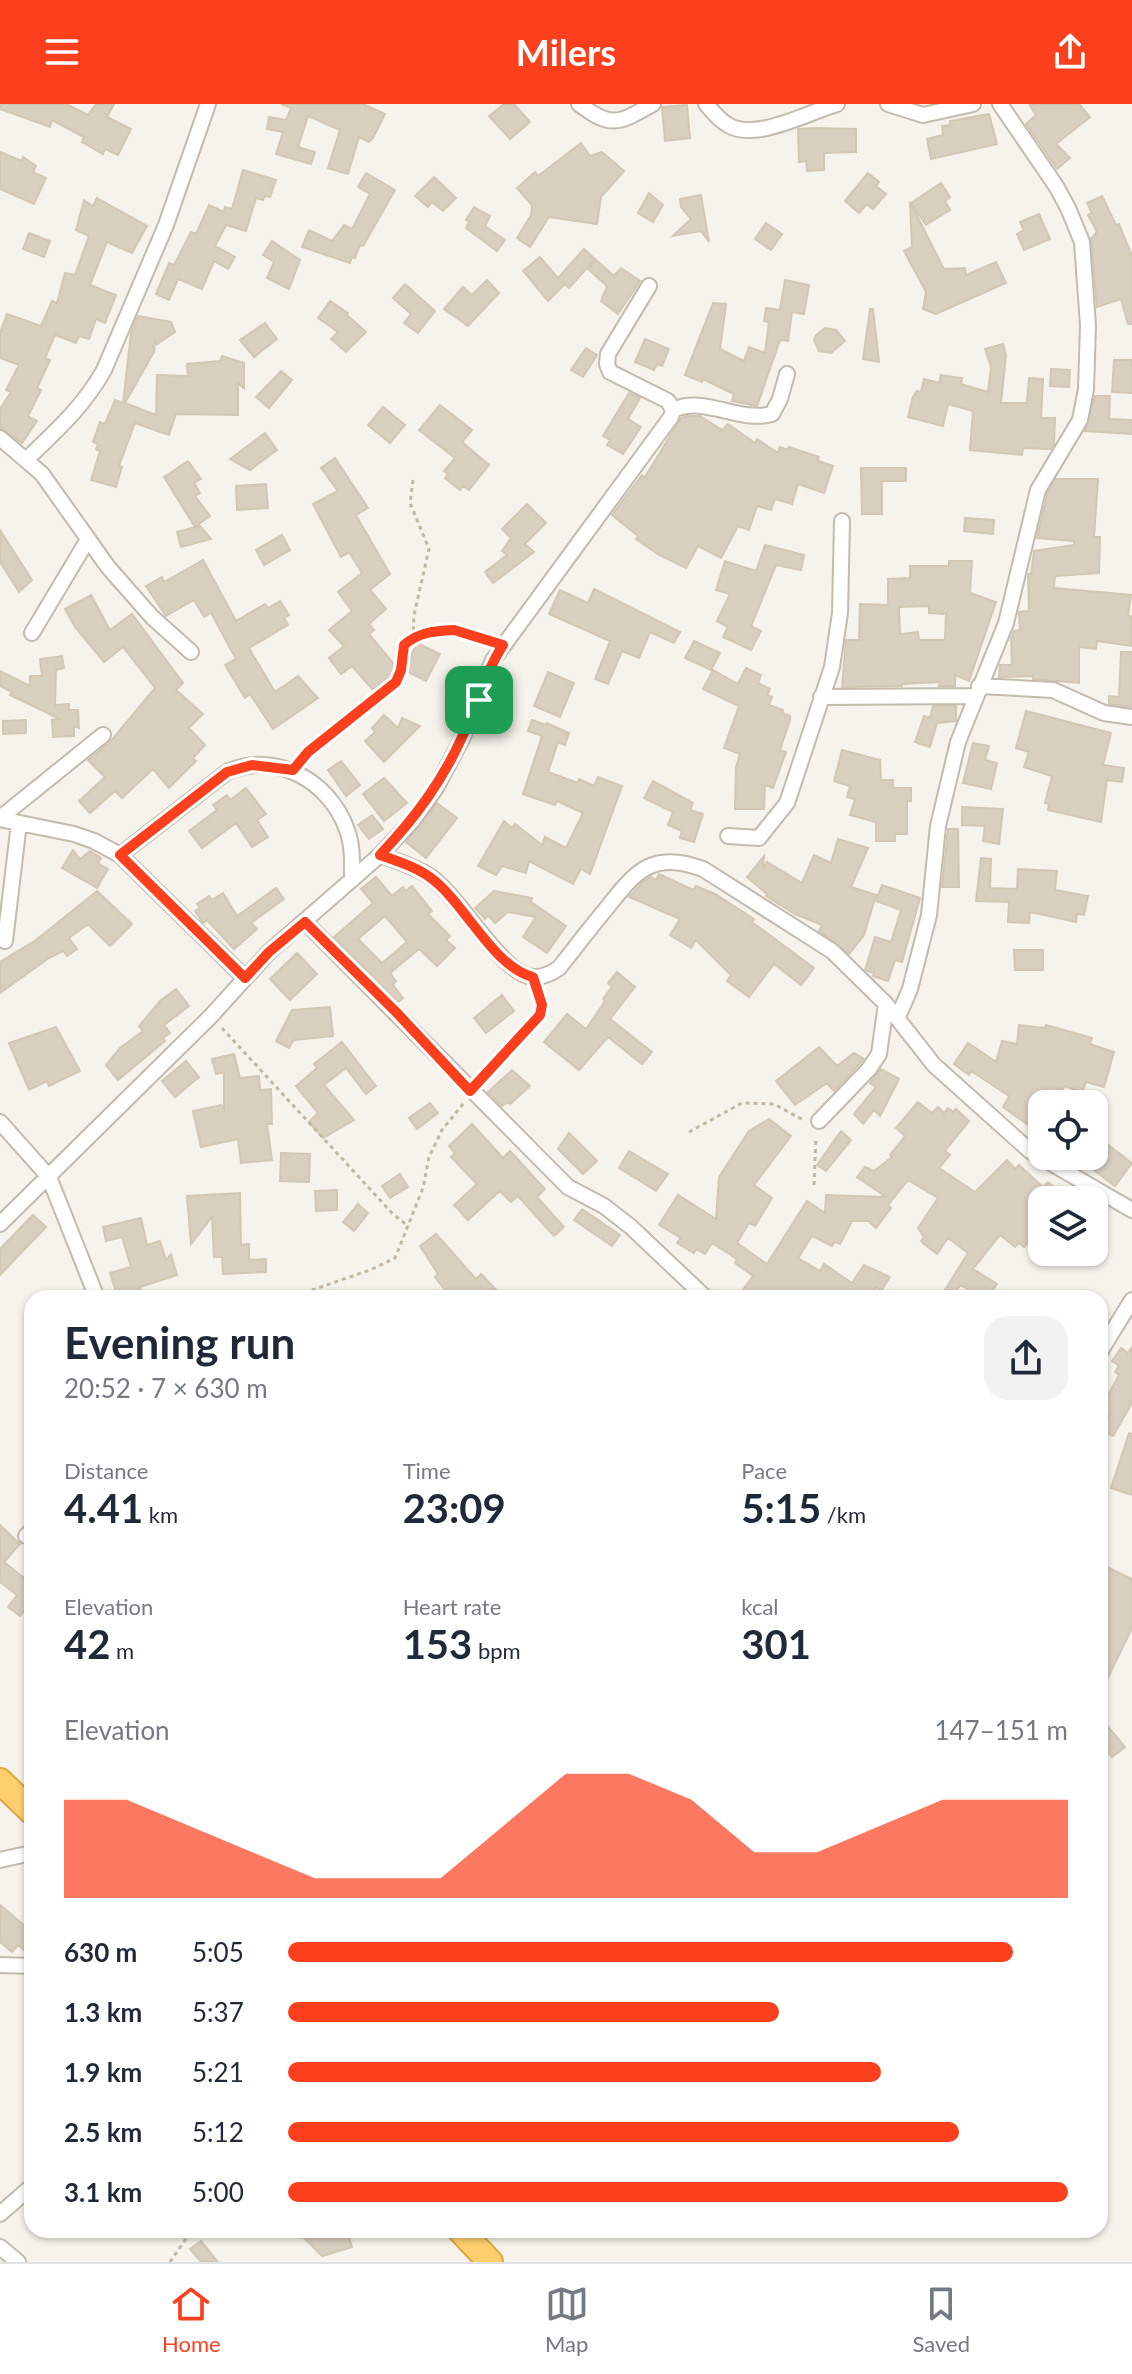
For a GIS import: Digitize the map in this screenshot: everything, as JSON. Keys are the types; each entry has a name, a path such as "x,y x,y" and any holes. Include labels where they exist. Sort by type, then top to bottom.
{"highway":[{"path":"0,1781 24,1804"},
{"path":"468,2238 490,2262"}],"street":[{"path":"27,459 84,402 104,370 166,225 208,104"},
{"path":"579,104 599,119 611,122 624,120 653,104"},
{"path":"706,104 731,127 744,130 779,124 802,109 837,104"},
{"path":"888,104 923,115 973,104"},
{"path":"898,1017 910,989 929,915 934,849 944,793 977,691 1006,623 1038,490 1080,420 1088,371 1085,261 1077,226 1056,186 1000,104"},
{"path":"0,1224 211,1016 269,952 380,855 413,820 436,788 468,726 493,660 671,417 673,410 668,401 610,372 607,364 608,354 649,286"},
{"path":"673,410 685,404 759,417 772,414 787,374"},
{"path":"0,438 42,474 87,541 152,617 191,652"},
{"path":"728,836 759,838 787,803 832,667 838,627 842,521"},
{"path":"32,633 87,541"},
{"path":"821,697 1053,690 1104,713 1132,717"},
{"path":"0,819 103,735"},
{"path":"120,855 227,772 252,765 293,770 305,776 341,816 350,839 352,880"},
{"path":"0,819 94,841 120,855 245,978"},
{"path":"5,941 19,823"},
{"path":"380,855 431,877 506,961 523,975 533,977 551,974 559,968 635,872 658,862 682,861 703,869 804,931 854,971 898,1017 934,1065 1030,1151 1132,1210"},
{"path":"305,922 568,1187 604,1206 631,1227 698,1290"},
{"path":"818,1121 869,1069 879,1054 886,1004"},
{"path":"0,1122 49,1177 94,1290"},
{"path":"1108,1339 1132,1300"},
{"path":"0,1860 24,1855"},
{"path":"0,1965 24,1966"},
{"path":"0,2214 24,2193"},
{"path":"0,2247 18,2262"}],"path":[{"path":"413,480 410,503 429,549 414,615 413,637"},
{"path":"293,770 308,752 396,682 404,645 413,637 426,632 454,630 503,645"},
{"path":"312,1290 358,1275 395,1258 423,1188 429,1157 442,1130 471,1092 540,1015 542,1005 533,977"},
{"path":"211,1016 392,1213 409,1226"},
{"path":"689,1132 742,1103 774,1104 804,1120 818,1121 814,1185"},
{"path":"170,2262 186,2238"}],"building":[{"path":"0,104 66,104 88,115 96,104 114,104 107,117 131,129 118,155 105,149 103,154 82,142 84,137 52,120 50,127 0,109"},
{"path":"281,104 363,104 385,114 369,142 359,137 348,174 328,168 340,130 308,116 298,147 315,152 311,164 276,154 283,132 267,129 269,117 286,120 291,108"},
{"path":"504,104 514,104 530,122 510,139 489,116"},
{"path":"1029,104 1079,104 1090,117 1056,144 1070,158 1057,169 1026,124 1036,115"},
{"path":"687,105 690,138 665,141 662,107"},
{"path":"989,114 997,144 931,159 927,139 943,135 942,126 950,125 950,121"},
{"path":"798,129 856,129 856,152 824,153 824,170 807,171 806,161 799,162"},
{"path":"581,143 590,156 602,152 624,171 601,197 597,224 549,217 530,247 517,238 531,215 532,205 517,188 535,172 538,176"},
{"path":"0,152 22,161 23,157 36,166 33,172 46,178 34,204 0,189"},
{"path":"243,170 276,180 270,197 265,196 263,200 256,198 246,231 226,225 215,246 235,257 228,269 214,261 202,289 178,279 169,300 156,294 169,263 174,265 191,232 196,234 209,205 224,212 225,207 232,209"},
{"path":"366,173 395,190 355,258 352,257 350,263 302,247 309,230 332,241 344,225 352,229 370,194 358,187"},
{"path":"868,173 879,182 876,186 886,194 873,209 867,204 859,213 845,201"},
{"path":"434,177 456,198 443,211 432,202 428,207 415,196"},
{"path":"941,183 950,197 945,201 950,210 926,225 911,203"},
{"path":"649,193 663,205 653,222 638,213"},
{"path":"701,195 709,242 701,231 673,236 691,219 681,207 680,199"},
{"path":"1102,196 1116,225 1119,224 1132,256 1132,324 1128,324 1121,299 1097,307 1091,239 1097,232 1088,215 1092,213 1087,203"},
{"path":"97,198 147,226 132,253 107,242 90,285 116,295 105,323 96,319 89,339 79,336 76,343 55,335 45,358 50,360 37,388 41,390 28,416 37,421 22,443 0,428 0,409 11,392 6,390 19,365 0,358 0,333 7,314 41,326 52,301 57,303 65,273 75,275 89,236 76,230 84,200 93,206"},
{"path":"910,202 944,269 965,268 966,275 996,262 1006,283 936,314 923,309 926,292 904,251 912,247"},
{"path":"474,207 490,216 485,226 505,240 497,251 466,228 469,222 466,220"},
{"path":"1039,214 1050,239 1024,250 1017,234 1024,230 1020,222"},
{"path":"766,223 782,234 771,250 755,239"},
{"path":"29,233 50,241 44,257 23,249"},
{"path":"272,241 300,260 289,289 267,278 274,262 263,255"},
{"path":"584,249 595,259 569,288 561,281 564,285 548,301 523,271 540,257 558,278"},
{"path":"596,260 614,276 621,268 640,281 618,314 601,301 607,286 588,269"},
{"path":"487,280 499,293 468,326 444,309 463,287 472,295"},
{"path":"785,280 809,285 804,314 792,312 788,341 780,340 757,406 732,401 734,394 703,379 702,382 685,375 713,303 726,304 720,349 744,361 749,347 765,353 769,322 764,321 766,308 780,310"},
{"path":"405,284 435,311 418,333 404,323 411,314 393,298"},
{"path":"330,301 348,313 366,332 346,352 331,339 338,332 318,318"},
{"path":"870,309 873,309 879,362 863,359"},
{"path":"138,316 171,322 175,332 157,344 155,340 154,352 125,403 156,415 157,375 188,376 187,364 220,361 222,356 244,363 244,388 238,383 238,415 176,414 169,435 135,423 119,466 122,467 116,487 91,480 100,451 96,449 98,444 93,442 100,422 105,424 115,400 123,403 131,333"},
{"path":"265,323 277,339 254,357 240,340"},
{"path":"825,328 836,330 845,341 831,353 819,351 814,340"},
{"path":"645,339 669,349 662,366 657,364 654,370 635,362"},
{"path":"1003,344 1006,355 1001,403 1027,403 1029,378 1043,379 1041,418 1055,418 1051,449 1023,448 1022,455 970,450 973,411 948,404 943,426 908,417 913,397 917,391 921,392 924,379 939,383 941,375 962,378 961,384 988,392 991,367 985,349"},
{"path":"586,348 597,355 583,377 571,370"},
{"path":"1114,360 1132,360 1132,393 1112,392"},
{"path":"1051,369 1070,370 1069,387 1050,386"},
{"path":"281,371 292,380 269,408 256,397"},
{"path":"629,393 640,398 628,419 641,427 623,454 607,445 610,440 603,436"},
{"path":"1095,396 1110,396 1109,419 1132,420 1132,434 1085,431"},
{"path":"440,405 472,430 462,442 489,465 469,490 463,486 460,490 445,478 448,474 444,471 455,458 419,430"},
{"path":"383,407 405,425 390,443 368,425"},
{"path":"700,416 722,430 728,424 755,443 757,439 778,453 780,447 788,450 789,447 819,457 818,461 833,466 824,493 798,484 792,504 775,499 771,510 757,506 749,530 738,526 721,558 698,546 686,568 659,555 636,539 638,536 612,515 642,475 645,477 681,418"},
{"path":"265,433 277,450 250,470 230,459"},
{"path":"335,458 368,508 356,515 390,574 370,590 386,609 369,624 374,630 369,634 398,669 373,690 352,666 341,674 329,658 344,646 329,630 352,611 338,592 362,573 349,552 341,557 313,504 338,491 321,468"},
{"path":"188,461 201,479 194,483 200,493 195,496 210,516 195,527 164,477"},
{"path":"861,468 906,468 906,481 882,481 882,514 862,514"},
{"path":"1056,479 1098,479 1094,537 1100,537 1099,573 1055,576 1054,588 1131,595 1128,616 1131,616 1132,646 1097,641 1096,649 1079,647 1079,683 1033,679 1033,676 999,677 1000,665 1012,665 1011,638 1014,631 1020,630 1019,612 1029,611 1028,574 1031,574 1034,551 1074,545 1074,541 1037,538 1047,494"},
{"path":"266,484 268,508 237,510 236,486"},
{"path":"527,504 546,523 525,544 534,552 493,583 485,572 507,555 502,551 511,538 502,529"},
{"path":"965,518 994,520 993,534 964,531"},
{"path":"200,526 211,539 181,547 177,532"},
{"path":"0,530 32,580 19,592 0,562"},
{"path":"282,535 290,550 264,565 256,550"},
{"path":"765,545 804,555 801,570 776,565 751,626 761,631 751,650 723,637 728,627 717,621 730,594 716,590 725,561 756,571"},
{"path":"203,560 236,621 265,604 268,608 280,601 289,615 284,618 288,625 249,648 275,692 298,676 318,698 273,729 250,694 245,698 225,665 236,659 211,613 204,617 194,600 166,616 146,586 162,577 164,582"},
{"path":"949,561 972,561 970,593 996,602 969,681 955,675 955,686 939,686 940,682 842,687 846,640 859,640 860,604 888,605 888,579 910,578 910,566 949,566","holes":["929,606 929,613 946,614 945,640 919,640 918,632 900,634 899,607"]},
{"path":"594,589 680,632 674,643 650,632 639,658 622,651 608,684 595,679 610,641 549,614 560,590 588,603"},
{"path":"91,595 110,630 132,614 183,683 176,690 203,714 189,728 205,745 193,758 196,761 169,788 153,769 122,798 115,791 90,813 79,801 105,777 88,760 110,742 155,688 123,647 104,662 75,627 65,609"},
{"path":"694,641 720,653 711,670 685,658"},
{"path":"417,643 440,654 426,681 404,670"},
{"path":"1121,652 1132,652 1132,707 1109,704 1109,696 1119,697"},
{"path":"62,656 64,668 56,670 55,705 69,704 69,710 78,710 79,728 74,726 74,736 53,737 52,720 60,719 10,695 12,692 0,686 0,671 30,686 30,676 42,676 40,659"},
{"path":"746,668 761,675 758,683 770,689 767,695 772,697 769,705 790,716 780,750 786,752 773,788 765,785 764,809 735,809 736,767 740,754 724,748 739,706 703,689 713,670 738,684"},
{"path":"548,672 574,683 560,717 534,706"},
{"path":"933,706 956,706 956,721 937,723 930,747 915,742 924,716 930,718"},
{"path":"1026,711 1111,733 1103,765 1124,768 1122,782 1107,780 1101,822 1048,810 1049,804 1045,803 1052,776 1024,767 1029,752 1016,748"},
{"path":"384,715 398,728 402,718 420,726 384,762 365,741 375,732 372,728"},
{"path":"26,720 26,733 3,734 3,721"},
{"path":"532,720 569,733 565,745 558,742 548,772 578,783 579,779 594,786 598,777 622,786 590,874 581,869 573,884 529,861 526,873 502,866 496,875 478,866 504,821 512,828 515,824 542,845 545,837 566,848 583,813 557,801 555,805 523,794 542,736 528,731"},
{"path":"973,743 989,746 985,760 997,763 991,789 963,783"},
{"path":"842,750 880,760 881,780 893,780 893,788 911,788 911,801 907,801 907,834 895,834 895,841 876,841 876,822 850,815 855,799 847,797 850,786 834,781"},
{"path":"341,761 360,785 346,796 328,770"},
{"path":"384,778 407,803 384,821 363,794"},
{"path":"653,781 693,803 690,810 703,814 694,842 680,838 682,831 668,825 673,812 644,798"},
{"path":"246,788 266,814 257,820 268,837 252,847 236,823 202,848 189,831 217,810 213,805 227,795 230,800"},
{"path":"437,803 457,818 426,858 406,842"},
{"path":"962,807 1003,809 999,844 983,841 985,826 962,825"},
{"path":"372,815 383,829 369,839 358,825"},
{"path":"948,829 958,829 959,887 942,887"},
{"path":"838,839 868,848 851,887 876,895 864,935 849,954 819,931 822,925 795,914 766,896 747,877 764,856 763,870 767,862 802,883 814,855 831,863"},
{"path":"73,850 80,859 90,851 101,858 98,863 108,869 97,888 62,868"},
{"path":"981,858 991,859 990,888 1017,889 1018,869 1057,871 1055,890 1088,896 1084,915 1077,914 1076,922 1030,912 1029,923 1008,922 1009,902 976,901"},
{"path":"659,874 693,890 696,886 715,894 754,919 752,922 814,968 801,985 774,964 749,997 727,981 731,975 696,940 691,948 670,935 680,919 629,897 643,882 651,877 656,880"},
{"path":"376,877 392,896 403,887 406,891 412,886 432,911 428,914 450,936 446,940 455,948 437,966 419,949 390,973 396,981 393,985 403,998 398,1002 334,937 373,903 361,889","holes":["385,916 407,942 382,963 358,939"]},
{"path":"882,885 920,898 902,962 895,960 888,981 865,970 875,937 891,942 901,910 876,901"},
{"path":"276,888 284,899 251,923 257,929 234,949 207,920 203,923 195,911 200,908 197,904 209,896 212,900 223,893 237,916"},
{"path":"97,891 132,924 110,946 88,924 69,938 77,949 67,956 63,951 49,958 0,993 0,962 36,940"},
{"path":"494,891 532,898 531,902 566,926 547,953 523,937 536,917 508,912 495,923 488,915 485,919 475,908"},
{"path":"1014,950 1043,950 1043,970 1015,970"},
{"path":"297,953 317,974 290,1000 270,979"},
{"path":"617,972 635,987 610,1019 652,1052 642,1064 608,1037 579,1070 544,1042 567,1014 586,1029 605,1001 603,999 612,987 608,983"},
{"path":"176,989 189,1006 164,1025 170,1033 163,1038 165,1041 118,1080 106,1065 120,1048 143,1031 139,1026 161,1000"},
{"path":"502,995 514,1011 486,1033 474,1018"},
{"path":"330,1007 333,1036 294,1040 289,1048 276,1041 292,1010"},
{"path":"1019,1025 1045,1028 1046,1025 1092,1038 1090,1044 1114,1052 1104,1087 1086,1082 1083,1090 1065,1086 1062,1090 1028,1090 1028,1125 1003,1107 1009,1096 971,1071 969,1075 954,1064 968,1043 996,1062 1002,1041 1017,1044"},
{"path":"56,1027 80,1071 49,1086 47,1081 29,1090 9,1043"},
{"path":"342,1042 376,1086 366,1094 346,1068 324,1085 354,1120 323,1138 309,1122 318,1113 296,1086 317,1068 314,1064"},
{"path":"819,1047 837,1066 854,1053 864,1059 834,1091 827,1083 795,1105 776,1081"},
{"path":"234,1054 240,1078 259,1076 260,1090 271,1089 272,1124 267,1124 272,1160 241,1163 238,1139 201,1147 193,1111 221,1105 224,1109 224,1072 216,1074 212,1059"},
{"path":"186,1061 199,1077 175,1097 162,1081"},
{"path":"881,1069 899,1079 880,1116 874,1110 863,1124 854,1114 876,1087 870,1083"},
{"path":"512,1070 530,1086 510,1104 508,1102 502,1106 488,1092"},
{"path":"918,1102 932,1113 938,1107 944,1113 948,1108 953,1112 956,1109 969,1121 945,1151 950,1155 939,1168 975,1192 1007,1160 1015,1169 1019,1165 1042,1186 1028,1186 1028,1242 1024,1247 1019,1243 1015,1247 1000,1235 973,1269 997,1284 993,1290 969,1290 961,1285 957,1290 945,1290 968,1253 948,1238 937,1254 921,1241 924,1237 918,1228 938,1198 908,1180 888,1205 891,1208 876,1228 868,1221 852,1221 840,1244 835,1242 832,1246 812,1236 798,1258 820,1271 824,1264 852,1283 864,1265 890,1277 882,1290 876,1287 874,1290 743,1290 753,1276 735,1263 737,1259 712,1243 705,1254 696,1249 694,1253 677,1243 681,1238 659,1225 678,1195 716,1219 719,1177 749,1131 769,1119 791,1136 754,1185 772,1198 755,1226 749,1223 737,1243 767,1264 807,1201 825,1213 826,1195 886,1197 857,1177 865,1167 874,1171 892,1157 890,1155 905,1136 896,1128"},
{"path":"430,1103 438,1113 417,1129 409,1118"},
{"path":"472,1124 503,1158 510,1151 545,1189 537,1197 564,1227 554,1236 518,1196 511,1202 500,1191 468,1220 454,1205 477,1184 451,1157 455,1153 449,1146"},
{"path":"841,1131 851,1140 826,1171 817,1165"},
{"path":"569,1133 597,1161 583,1174 558,1149"},
{"path":"1108,1145 1132,1163 1115,1186 1094,1170 1108,1170"},
{"path":"629,1151 668,1174 656,1191 619,1168"},
{"path":"281,1153 310,1154 309,1182 280,1181"},
{"path":"400,1174 408,1187 390,1198 382,1186"},
{"path":"337,1190 337,1210 316,1211 315,1191"},
{"path":"240,1193 241,1245 249,1244 249,1260 266,1259 266,1272 223,1274 222,1257 214,1257 212,1217 191,1244 187,1196"},
{"path":"358,1204 368,1213 354,1231 343,1222"},
{"path":"582,1209 620,1235 612,1246 574,1220"},
{"path":"33,1215 46,1227 0,1275 0,1249"},
{"path":"141,1218 147,1245 160,1241 166,1260 171,1254 177,1275 140,1287 141,1290 115,1290 110,1273 131,1267 122,1237 106,1241 103,1227"},
{"path":"436,1234 476,1279 481,1274 496,1290 445,1290 420,1246"},
{"path":"1132,1347 1132,1403 1113,1436 1108,1434 1108,1395 1119,1375 1115,1372 1119,1366 1112,1361 1121,1348 1128,1353"},
{"path":"1129,1433 1132,1434 1132,1495 1111,1488"},
{"path":"0,1525 20,1544 4,1562 24,1578 24,1611 20,1616 8,1607 17,1595 0,1582"},
{"path":"1108,1569 1132,1579 1132,1628 1108,1678"},
{"path":"1108,1727 1125,1747 1112,1757 1108,1752"},
{"path":"0,1905 24,1925 24,1950 18,1945 12,1952 0,1942"},
{"path":"304,2238 349,2238 352,2247 322,2256"},
{"path":"201,2241 218,2262 201,2262 190,2249"}],"route":[{"path":"454,630 503,645 493,660 479,700 436,788 413,820 380,855 431,877 506,961 523,975 533,977 540,995 540,1015 470,1091 305,922 269,952 245,978 120,855 238,766 280,766 293,770 326,736 396,682 404,645 413,637 426,632 454,630"}]}
